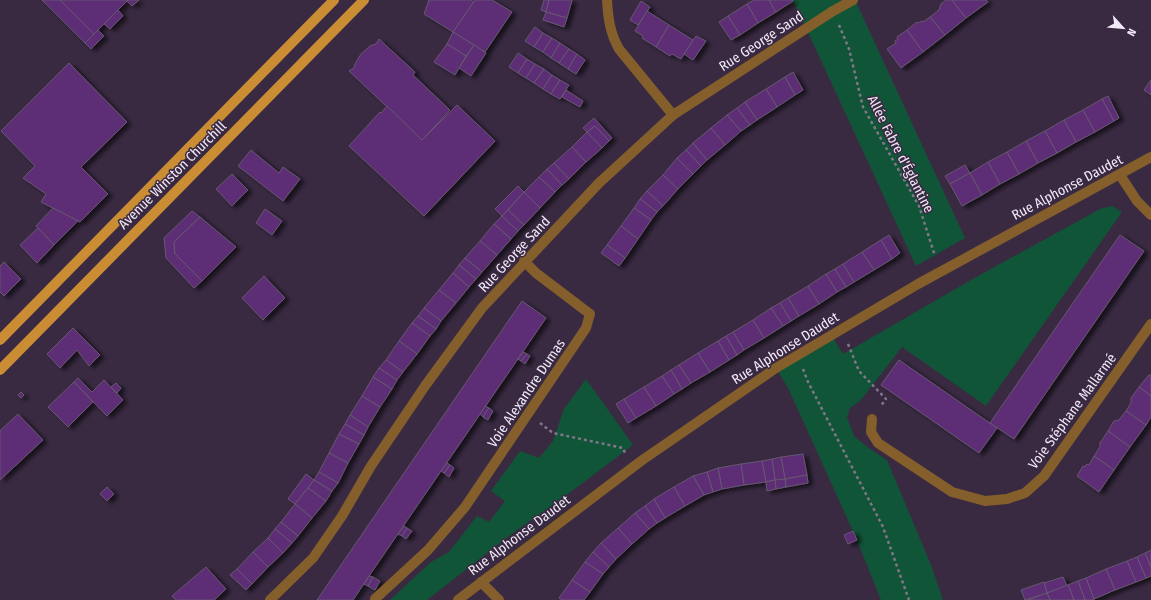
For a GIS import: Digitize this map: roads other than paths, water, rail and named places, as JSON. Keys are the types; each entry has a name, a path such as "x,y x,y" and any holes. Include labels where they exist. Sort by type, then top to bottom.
{"main road":[{"name":"Avenue Winston Churchill","path":"0,340 334,0"},
{"name":"Avenue Winston Churchill","path":"0,370 364,0"}],"street":[{"path":"607,0 609,23 614,40 619,49 673,115"},
{"name":"Rue George Sand","path":"270,600 313,558 342,516 371,466 424,386 482,308 524,261 599,183 673,115 833,11 853,0"},
{"name":"Rue Alphonse Daudet","path":"458,600 641,461 776,368 940,272 1151,157"},
{"path":"1120,175 1137,201 1151,215"},
{"name":"Voie Alexandre Dumas","path":"376,599 428,550 465,507 529,415 586,328 590,314 536,273 524,261"},
{"name":"Voie Stéphane Mallarmé","path":"872,418 871,432 878,443 952,492 985,501 1013,497 1025,493 1044,476 1151,324"},
{"path":"481,582 499,600"}]}
